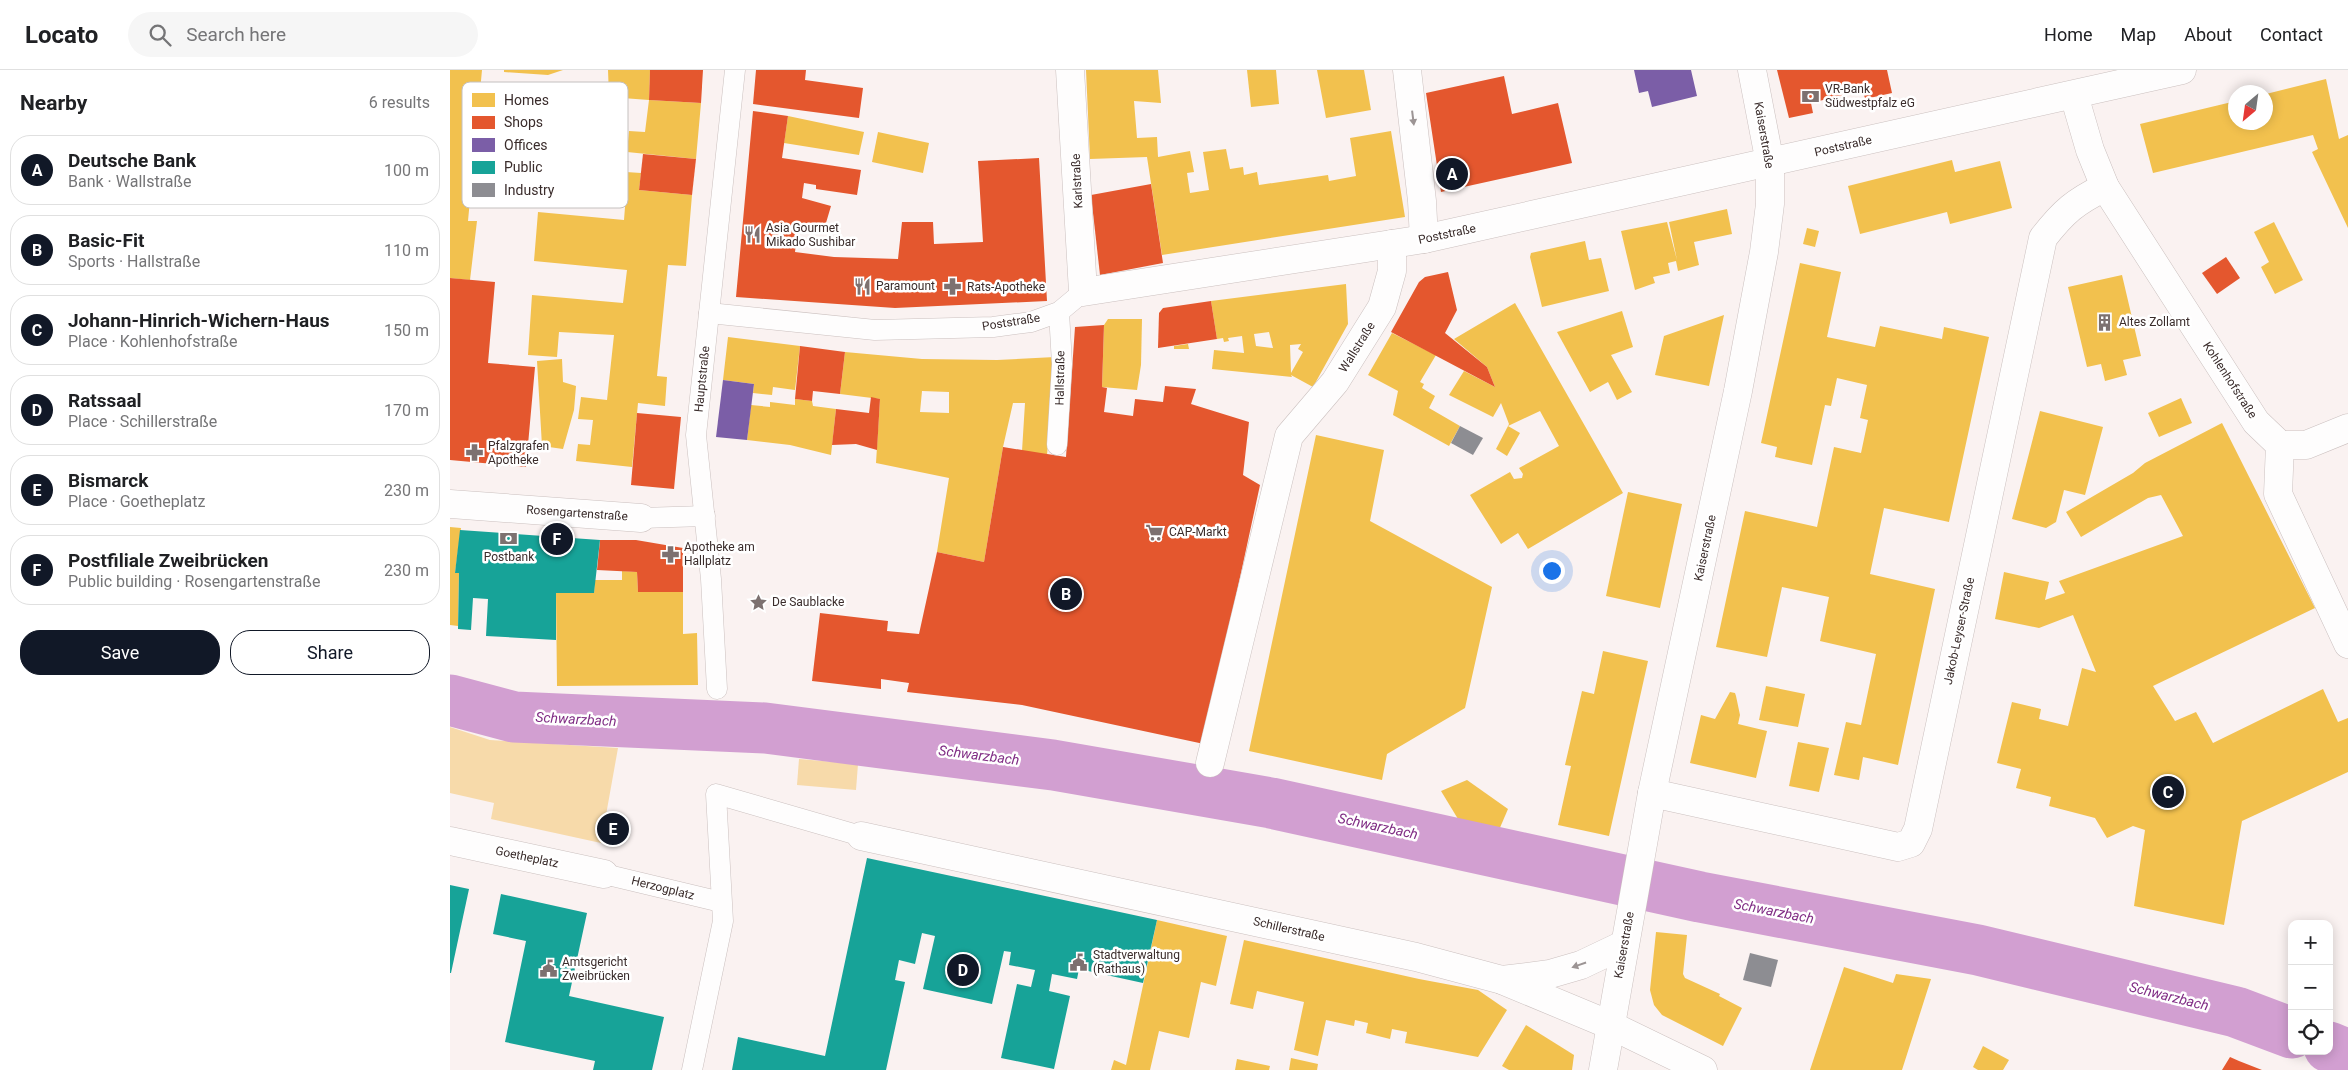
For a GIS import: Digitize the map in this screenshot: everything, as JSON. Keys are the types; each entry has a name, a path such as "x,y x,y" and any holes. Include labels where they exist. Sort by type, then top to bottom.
{"street":[{"name":"Hauptstraße","path":"717,689 711,579 696,435 735,70"},
{"path":"1407,70 1422,201 1424,239"},
{"name":"Kaiserstraße","path":"1603,1070 1624,941 1652,793 1748,335 1770,204 1770,163 1752,70"},
{"name":"Poststraße","path":"709,314 875,330 993,327 1031,322 1059,312 1083,292 1424,239 2074,95 2155,73 2182,70"},
{"name":"Karlstraße","path":"1070,73 1083,292"},
{"name":"Kohlenhofstraße","path":"2074,95 2090,150 2105,187 2256,422 2280,445"},
{"name":"Jakob-Leyser-Straße","path":"1652,793 1898,846 1911,843 1918,829 2043,238 2061,214 2079,200 2105,187"},
{"name":"Wallstraße","path":"1210,763 1289,436 1335,382 1382,307 1392,271 1392,244"},
{"name":"Hallstraße","path":"1057,445 1062,364 1059,312"},
{"path":"2348,428 2306,445 2280,445 2278,494 2348,644"},
{"name":"Rosengartenstraße","path":"450,504 641,518 705,516"},
{"path":"692,1070 723,921 716,794 860,836"},
{"name":"Schillerstraße","path":"860,836 1416,958 1502,980 1610,1025 1703,1070"},
{"name":"Goetheplatz","path":"450,841 604,874"},
{"name":"Herzogplatz","path":"604,874 722,902"},
{"path":"1502,980 1550,974 1581,965 1624,941"}],"shaded area":[{"path":"450,727 490,740 618,748 601,843 491,819 494,803 450,793"},
{"path":"799,759 858,764 856,790 797,785"}],"building: Homes":[{"path":"450,70 482,70 481,82 462,82 462,208 469,208 468,221 477,221 470,280 450,278"},
{"path":"504,70 563,70 548,75 504,72"},
{"path":"608,70 650,70 649,100 628,98 628,82 608,82"},
{"path":"1086,70 1158,70 1161,103 1134,101 1137,138 1157,137 1158,157 1190,151 1194,172 1187,173 1190,193 1209,190 1203,152 1226,149 1230,169 1243,167 1244,175 1257,172 1259,185 1328,175 1329,181 1356,176 1350,138 1391,131 1405,217 1162,255 1147,157 1090,159"},
{"path":"1247,70 1276,70 1279,104 1251,107"},
{"path":"1317,70 1364,70 1371,110 1326,118"},
{"path":"2326,79 2339,139 2348,135 2348,228 2312,152 2318,149 2313,135 2153,173 2140,124 2228,103 2228,130 2273,130 2273,92"},
{"path":"649,100 701,103 696,159 628,152 629,131 645,132"},
{"path":"788,116 864,132 859,155 784,143"},
{"path":"878,132 929,143 923,173 872,162"},
{"path":"1952,160 1955,172 2000,161 2012,208 1950,224 1947,212 1860,234 1848,186"},
{"path":"628,172 641,173 639,190 692,195 686,266 668,265 657,376 667,377 665,406 638,403 632,467 576,461 578,444 590,445 593,420 578,419 581,397 607,400 614,335 559,332 557,357 528,355 532,295 623,303 627,270 534,261 538,212 624,220 625,208 628,208"},
{"path":"1727,209 1732,234 1694,242 1699,265 1678,271 1676,261 1668,263 1670,273 1653,277 1655,283 1635,290 1621,231 1667,222 1677,260 1669,222"},
{"path":"2274,222 2303,280 2275,294 2261,267 2269,262 2254,232"},
{"path":"1807,228 1819,231 1815,247 1803,244"},
{"path":"1585,241 1589,260 1601,258 1609,291 1542,307 1530,257 1531,253"},
{"path":"1800,263 1841,272 1827,337 1875,347 1880,326 1942,339 1944,327 1989,337 1949,522 1884,508 1870,574 1935,589 1898,765 1863,757 1859,780 1834,775 1846,722 1861,725 1876,654 1820,641 1829,597 1782,587 1767,657 1716,647 1745,511 1817,527 1834,447 1861,453 1868,420 1860,418 1867,385 1837,378 1831,406 1825,405 1812,465 1775,457 1777,447 1761,443"},
{"name":"Altes Zollamt","path":"2122,275 2141,356 2123,360 2127,375 2105,381 2101,364 2087,367 2068,287"},
{"path":"1346,284 1348,324 1313,387 1291,375 1292,377 1212,369 1214,350 1244,353 1242,336 1228,338 1229,341 1224,342 1223,338 1217,339 1211,301","holes":["1269,332 1273,348 1256,346 1254,334","1301,344 1298,349 1303,352 1291,373 1290,345"]},
{"path":"1515,303 1623,493 1528,549 1518,533 1501,544 1470,495 1510,472 1514,479 1522,478 1523,474 1519,468 1559,446 1540,411 1508,426 1509,424 1501,403 1493,417 1449,395 1464,371 1495,387 1487,367 1454,339"},
{"path":"1622,311 1633,347 1611,355 1632,392 1617,400 1608,382 1590,392 1557,332"},
{"path":"1724,315 1709,386 1655,375 1664,336"},
{"path":"1108,319 1142,319 1141,365 1137,390 1102,387 1104,325"},
{"path":"1392,333 1436,355 1420,382 1424,384 1422,388 1435,396 1429,408 1460,426 1449,446 1393,415 1398,391 1368,375"},
{"path":"728,337 800,346 795,390 773,387 772,395 753,393 754,384 723,380"},
{"path":"1188,344 1189,349 1174,349 1174,346"},
{"path":"845,352 922,359 997,360 1055,357 1047,455 1022,451 1025,403 1013,403 1003,447 984,562 937,552 949,478 876,463 880,399 840,394","holes":["922,391 949,392 949,413 920,412"]},
{"path":"562,359 563,382 576,386 574,410 563,449 542,446 537,361"},
{"path":"2181,398 2192,423 2159,437 2148,413"},
{"path":"795,399 812,401 813,406 836,409 831,455 790,445 747,440 751,405 770,407 770,402 795,405"},
{"path":"2040,411 2103,427 2085,495 2064,490 2056,522 2046,528 2012,519"},
{"path":"2222,423 2315,608 2153,686 2175,721 2196,712 2213,743 2323,689 2338,722 2348,718 2348,772 2242,821 2224,925 2134,906 2145,830 2133,826 2107,838 2095,818 2049,806 2051,797 2016,788 2021,769 1997,763 2012,702 2041,709 2039,719 2068,726 2082,668 2096,672 2073,615 2039,628 1995,619 2004,572 2049,582 2045,600 2065,593 2059,581 2183,536 2161,495 2148,498 2081,537 2066,512 2133,473 2145,463"},
{"path":"1508,426 1520,433 1507,456 1496,449"},
{"path":"1316,435 1384,450 1370,521 1492,587 1465,708 1387,754 1382,780 1249,751"},
{"path":"1628,492 1682,504 1660,608 1606,596"},
{"path":"450,527 461,528 455,573 459,573 458,626 450,625"},
{"path":"622,571 637,572 638,592 683,592 683,634 697,633 698,685 557,686 556,593 594,593 595,580 622,580"},
{"path":"1603,651 1648,661 1609,836 1558,825 1571,766 1565,765 1582,691 1594,694"},
{"path":"1766,686 1805,694 1798,727 1759,720"},
{"path":"1730,692 1735,693 1736,696 1740,715 1738,724 1767,731 1756,778 1690,763 1701,715 1715,719"},
{"path":"1798,742 1829,748 1819,792 1789,786"},
{"path":"1467,780 1508,809 1499,830 1458,819 1441,791"},
{"path":"1157,920 1227,936 1216,986 1201,982 1189,1038 1159,1031 1150,1070 1111,1070 1114,1060 1126,1065"},
{"path":"1656,932 1687,935 1683,974 1685,978 1720,994 1719,996 1742,1008 1723,1046 1662,1015 1654,1005 1650,990"},
{"path":"1244,940 1419,979 1478,990 1507,1010 1478,1057 1405,1043 1407,1032 1392,1029 1390,1039 1366,1033 1368,1023 1355,1020 1354,1026 1326,1020 1318,1056 1294,1050 1304,1002 1257,991 1253,1009 1230,1004"},
{"path":"1844,967 1893,983 1896,974 1931,979 1902,1070 1810,1070"},
{"path":"1526,1025 1574,1055 1572,1070 1509,1070 1502,1066"},
{"path":"1983,1046 2009,1060 2003,1070 1978,1070 1973,1067"},
{"path":"1291,1058 1318,1064 1317,1070 1289,1070"},
{"path":"1237,1059 1270,1066 1269,1070 1235,1070"}],"building: Shops":[{"path":"650,70 703,70 701,103 649,100"},
{"path":"756,70 806,70 805,80 863,88 859,118 753,104"},
{"name":"VR-Bank Südwestpfalz eG","path":"1777,70 1887,70 1892,93 1865,99 1863,90 1811,103 1813,113 1789,118"},
{"path":"1504,76 1512,114 1558,103 1572,163 1441,192 1426,93"},
{"path":"753,111 788,116 782,158 861,170 857,195 816,189 816,185 804,183 802,198 831,206 823,233 798,227 795,252 834,257 898,259 902,222 933,222 934,244 983,242 978,161 1039,158 1047,301 895,308 736,297"},
{"path":"643,154 696,159 692,195 639,190"},
{"path":"1151,184 1163,263 1100,275 1091,195"},
{"path":"2226,257 2240,278 2217,294 2202,273"},
{"path":"1448,272 1457,310 1445,333 1487,367 1495,387 1391,332 1419,282 1425,277"},
{"path":"450,278 495,282 488,363 535,367 526,467 450,460"},
{"path":"1211,301 1217,339 1158,348 1159,313 1163,308"},
{"path":"1104,325 1102,387 1107,388 1104,412 1133,416 1135,399 1163,402 1165,386 1196,389 1191,404 1249,422 1243,475 1260,485 1204,744 1022,705 907,692 909,683 881,679 881,689 812,681 820,613 888,621 887,631 919,634 937,552 984,562 1003,447 1066,457 1075,327"},
{"path":"800,346 845,352 840,394 813,391 812,401 795,399"},
{"path":"871,397 880,399 877,450 856,444 832,445 836,409 869,413"},
{"path":"637,413 681,417 674,489 631,485"},
{"path":"600,540 636,540 683,548 683,592 638,592 637,572 597,570"},
{"path":"2230,1057 2239,1061 2262,1070 2222,1070"}],"building: Offices":[{"path":"1634,70 1691,70 1697,96 1652,107 1648,91 1639,93"},
{"path":"723,380 754,384 747,440 716,437"}],"building: Public":[{"path":"460,530 600,540 594,593 556,593 556,640 486,636 488,599 473,598 471,630 458,629 459,573 455,573"},
{"name":"Stadtverwaltung (Rathaus)","path":"867,858 1157,920 1143,983 1079,969 1077,979 1052,974 1049,991 1070,996 1054,1069 1001,1058 1017,984 1031,987 1035,970 1009,965 1011,952 1004,951 992,1004 923,989 935,936 922,933 915,964 899,960 895,980 905,982 886,1070 732,1070 738,1037 825,1056"},
{"path":"450,885 469,889 451,973 450,973"},
{"name":"Amtsgericht Zweibrücken","path":"501,894 587,913 569,996 664,1017 652,1070 593,1070 595,1061 505,1042 526,941 493,934"}],"building: Industry":[{"path":"1460,426 1483,438 1473,455 1451,443"},
{"path":"1750,953 1778,960 1771,987 1743,980"}],"waterway":[{"name":"Schwarzbach","path":"450,700 514,717 765,728 1053,765 1271,803 1700,897 1978,950 2236,1012 2288,1032"},
{"name":"Schwarzbach","path":"2333,1049 2348,1055"}],"place":[{"name":"VR-Bank Südwestpfalz eG","path":"1811,96"},
{"name":"Deutsche Bank","path":"1452,174"},
{"name":"Asia Gourmet Mikado Sushibar","path":"752,235"},
{"name":"Paramount","path":"862,286"},
{"name":"Rats-Apotheke","path":"953,287"},
{"name":"Altes Zollamt","path":"2105,322"},
{"name":"Pfalzgrafen Apotheke","path":"474,453"},
{"name":"CAP-Markt","path":"1155,532"},
{"name":"Postbank","path":"509,538"},
{"name":"Postfiliale Zweibrücken","path":"557,539"},
{"name":"Apotheke am Hallplatz","path":"670,554"},
{"name":"Basic-Fit","path":"1066,594"},
{"name":"De Saublacke","path":"758,602"},
{"name":"Johann-Hinrich-Wichern-Haus","path":"2168,792"},
{"name":"Bismarck","path":"613,829"},
{"name":"Stadtverwaltung (Rathaus)","path":"1079,962"},
{"name":"Amtsgericht Zweibrücken","path":"548,969"},
{"name":"Ratssaal","path":"963,970"}]}
